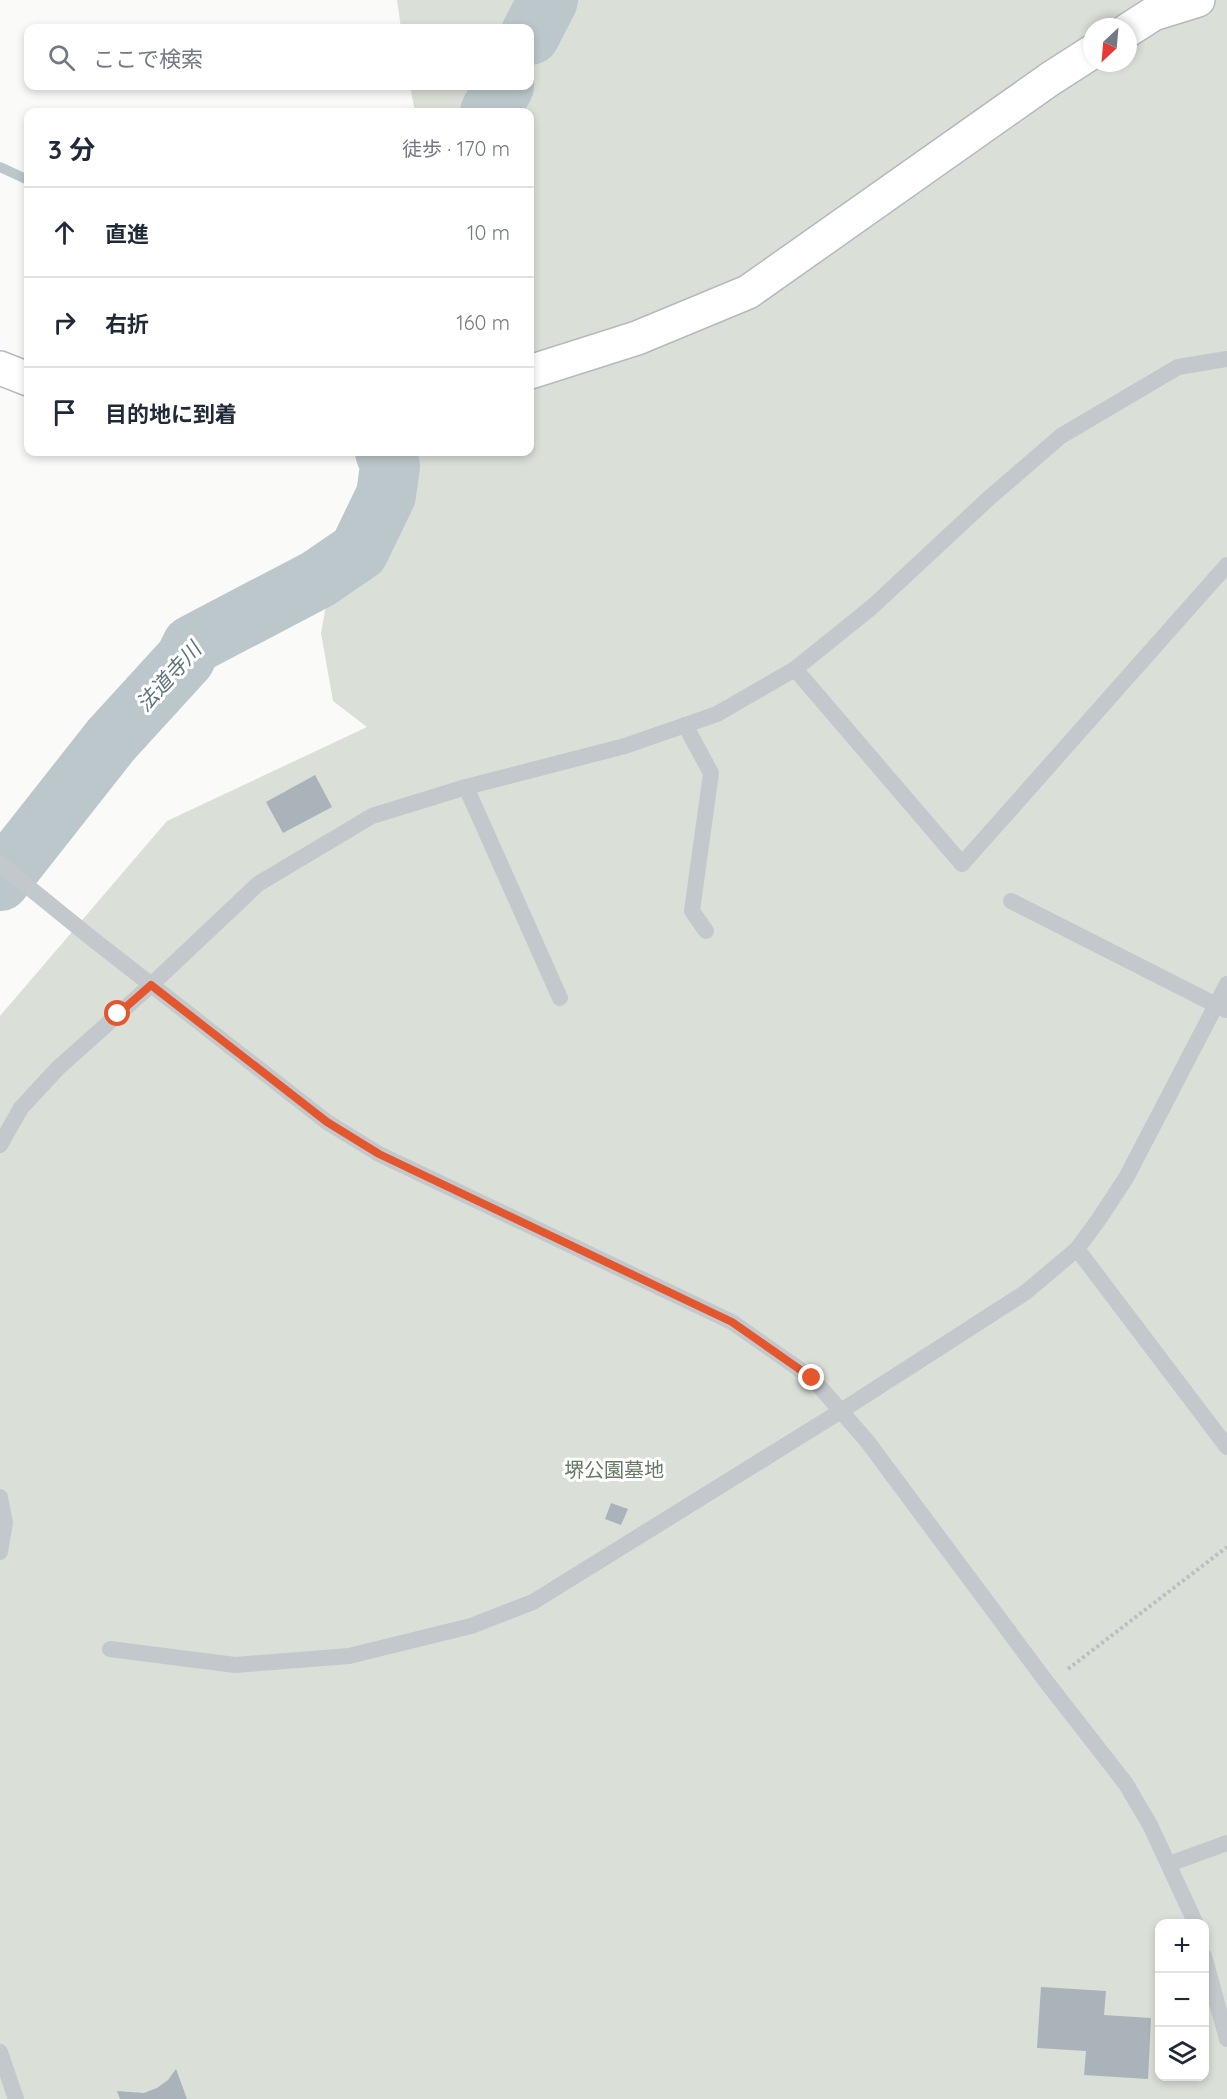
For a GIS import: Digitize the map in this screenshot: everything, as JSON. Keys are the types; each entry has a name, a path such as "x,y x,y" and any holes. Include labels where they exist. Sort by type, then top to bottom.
{"street":[{"path":"1137,24 1154,14 1198,0"},
{"path":"534,371 637,338 748,292 1083,58"},
{"path":"0,368 24,377"}],"lane":[{"path":"0,1145 21,1108 58,1068 151,985 258,884 372,816 466,787 625,746 717,714 795,669 872,606 988,499 1061,436 1178,366 1227,359"},
{"path":"795,669 962,864 1227,565"},
{"path":"685,725 711,773 692,910 706,931"},
{"path":"466,787 560,998"},
{"path":"0,864 327,1122 370,1149 732,1322 812,1378 867,1441 1048,1684 1126,1784 1150,1825 1194,1919"},
{"path":"1011,901 1222,1007"},
{"path":"110,1649 235,1665 349,1656 471,1626 533,1602 841,1411 1026,1292 1077,1249 1126,1178 1222,1007 1227,984"},
{"path":"1077,1249 1227,1447"},
{"path":"0,1497 5,1523 0,1552"},
{"path":"1169,1864 1227,1843"},
{"path":"1209,1973 1227,2039"},
{"path":"0,2052 16,2099"}],"path":[{"path":"1048,1684 1227,1547"}],"green space":[{"name":"堺公園墓地","path":"397,0 1227,0 1227,2099 0,2099 0,1016 167,821 367,727 333,701 321,633 332,572 371,481 376,456 534,456 534,108 414,108 411,90 534,90 534,24 400,24"}],"building":[{"path":"315,775 332,807 283,833 266,802"},
{"path":"611,1503 628,1509 621,1525 605,1519"},
{"path":"1041,1987 1106,1991 1104,2015 1151,2018 1148,2079 1084,2075 1086,2051 1037,2048"},
{"path":"176,2069 187,2099 120,2099 117,2091 144,2093 168,2080"}],"waterway":[{"path":"534,27 548,0"},
{"path":"492,108 502,90"},
{"path":"0,167 24,178"},
{"name":"法道寺川","path":"0,881 111,740 185,659 192,645 318,579 359,551 386,495 390,466 386,456"}],"route":[{"path":"118,1014 151,985 327,1122 379,1154 732,1322 812,1378"}]}
